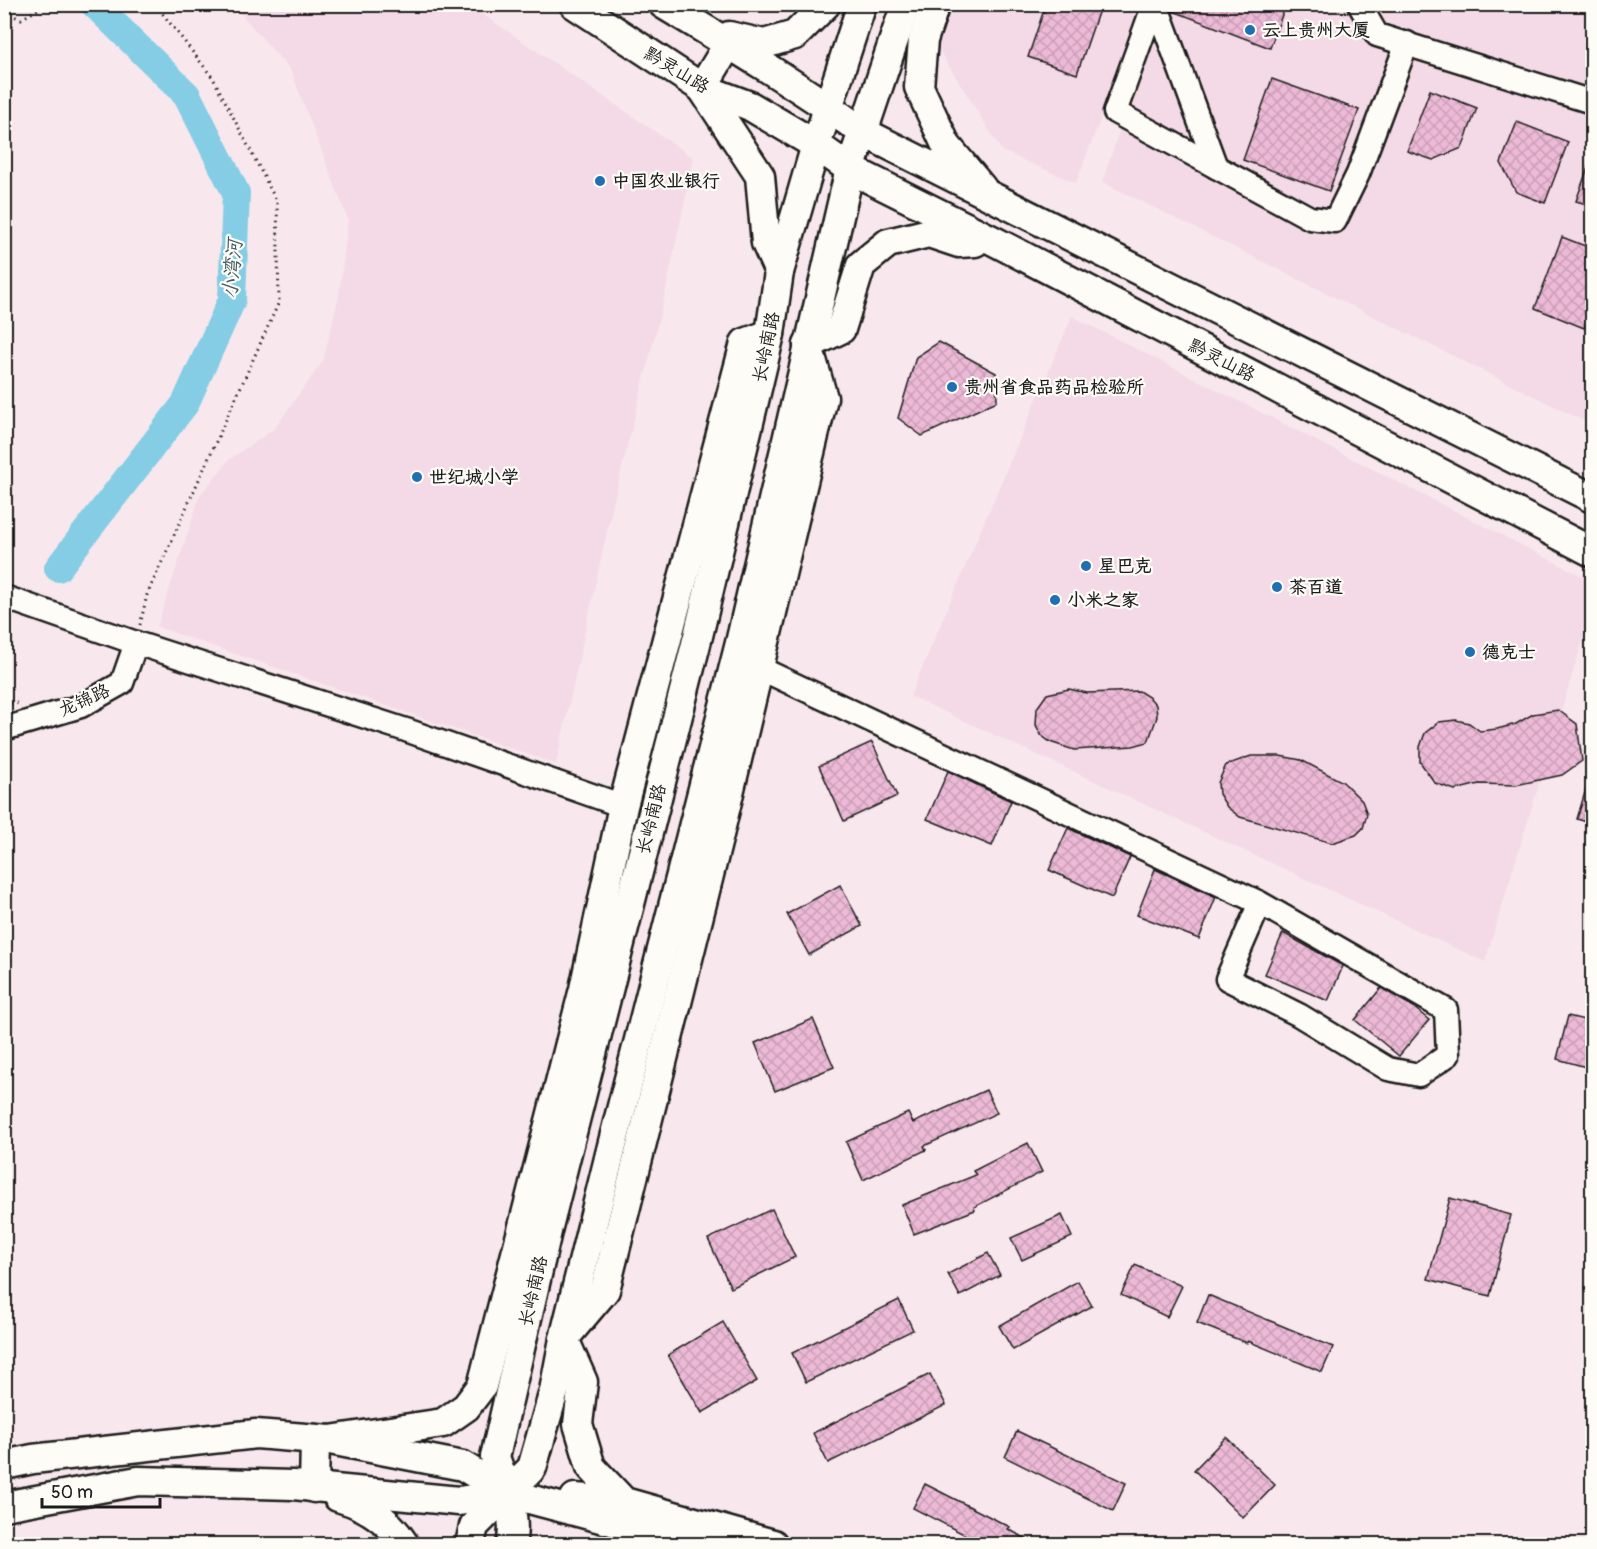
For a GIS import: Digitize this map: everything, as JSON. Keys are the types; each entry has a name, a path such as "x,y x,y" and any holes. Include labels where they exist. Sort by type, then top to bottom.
{"main road":[{"name":"黔灵山路","path":"574,4 702,88 750,106 816,145 850,170 994,241 1593,552"},
{"path":"663,4 829,108 863,132 1593,498"},
{"path":"935,4 923,40 920,87 946,145 997,201"},
{"path":"719,38 764,44 795,35 823,8"},
{"path":"829,108 861,8 904,11"},
{"path":"904,11 923,40"},
{"path":"470,1545 474,1526 532,1468 554,1391 564,1339 740,643 850,170 904,11"},
{"path":"719,38 702,88 760,176 766,243 779,272 824,283"},
{"name":"长岭南路","path":"511,1545 513,1535 507,1493 495,1458 531,1302 770,334 779,272 829,108"},
{"path":"808,345 841,329 861,265 888,243 929,232 959,243 994,241 993,220 997,201"},
{"path":"322,1439 443,1423 466,1407 482,1386 584,989 623,806 745,343 770,334"},
{"path":"564,1339 605,1290 719,835 757,666 823,398 808,345"},
{"path":"496,1335 508,1330 531,1302"},
{"path":"496,1335 513,1378 554,1391"},
{"path":"564,1339 583,1382 578,1424 591,1467 624,1502"},
{"path":"4,1465 33,1459 256,1434 322,1439 463,1466 507,1493 698,1545"},
{"path":"303,1487 322,1439"},
{"path":"4,1506 138,1481 303,1487 459,1501 507,1493 624,1502 773,1545"},
{"path":"303,1487 357,1502 393,1527 404,1545"}],"street":[{"path":"1155,4 1216,167"},
{"path":"1155,4 1115,112 1310,218 1335,220 1358,174 1407,43"},
{"path":"1359,4 1377,35 1593,102"},
{"path":"4,597 136,643 406,729 623,806"},
{"name":"龙锦路","path":"4,729 81,706 122,683 136,643"},
{"path":"757,666 1260,903 1446,1010 1448,1055 1419,1075 1388,1069 1299,1015 1227,979 1260,903"}],"path":[{"path":"4,12 21,19 48,4"},
{"path":"136,643 147,595 279,302 277,202 213,78 155,4"},
{"path":"4,704 27,702"}],"shaded area":[{"name":"世纪城小学","path":"233,5 469,5 694,158 665,295 614,500 556,764 157,627 200,495 230,459 274,429 323,361 339,295 348,220 291,71"},
{"path":"952,5 1144,5 1076,183 1002,151 937,47"},
{"path":"1162,5 1592,5 1592,425 1102,182"},
{"path":"1072,316 1592,581 1592,610 1485,962 910,696"}],"building":[{"path":"1046,4 1101,4 1077,74 1028,57"},
{"name":"云上贵州大厦","path":"1171,4 1286,4 1270,48 1173,11"},
{"path":"1272,79 1359,110 1329,191 1243,160"},
{"path":"1430,90 1477,108 1462,148 1433,160 1407,151"},
{"path":"1517,122 1568,142 1545,203 1516,192 1501,163"},
{"path":"1591,159 1593,160 1593,206 1576,201"},
{"path":"1562,237 1593,249 1593,306 1584,328 1535,308"},
{"name":"贵州省食品药品检验所","path":"939,342 996,373 997,401 922,436 898,418 916,357"},
{"path":"1069,689 1087,693 1139,691 1150,698 1156,705 1157,717 1148,742 1133,746 1074,750 1050,742 1041,735 1036,725 1037,708 1047,694"},
{"path":"1558,710 1577,724 1582,761 1562,775 1516,785 1479,784 1455,790 1435,783 1420,762 1420,747 1425,733 1439,722 1456,720 1469,723 1480,731 1516,724 1533,714"},
{"path":"872,742 897,796 844,821 819,766"},
{"path":"1251,756 1280,756 1301,760 1343,782 1362,801 1367,814 1363,828 1356,835 1332,843 1240,817 1227,807 1219,794 1218,783 1226,765"},
{"path":"948,771 1011,801 992,846 927,819"},
{"path":"1589,779 1593,780 1593,824 1577,819"},
{"path":"1068,828 1130,857 1112,898 1049,870"},
{"path":"1155,869 1216,897 1199,939 1137,915"},
{"path":"840,885 862,926 809,955 787,914"},
{"path":"1283,933 1343,966 1328,1001 1265,974"},
{"path":"1381,988 1412,1006 1429,1020 1399,1056 1355,1020"},
{"path":"1568,1016 1593,1022 1593,1069 1557,1059"},
{"path":"813,1019 834,1067 775,1091 755,1043"},
{"path":"986,1090 997,1113 924,1146 926,1150 863,1180 846,1142 908,1113 913,1123"},
{"path":"1028,1143 1042,1172 974,1207 975,1210 914,1234 902,1205 976,1175 973,1171"},
{"path":"1450,1198 1511,1215 1490,1296 1428,1279"},
{"path":"772,1209 795,1257 731,1288 708,1239"},
{"path":"1062,1215 1072,1237 1022,1260 1011,1238"},
{"path":"988,1253 1000,1275 960,1296 948,1274"},
{"path":"1135,1265 1182,1286 1167,1317 1121,1295"},
{"path":"1078,1281 1092,1306 1013,1350 999,1326"},
{"path":"1208,1295 1333,1347 1322,1372 1248,1341 1247,1343 1197,1323"},
{"path":"899,1300 913,1330 806,1382 792,1353"},
{"path":"723,1322 757,1381 702,1413 668,1355"},
{"path":"930,1374 946,1405 828,1463 813,1433"},
{"path":"1017,1431 1126,1483 1113,1511 1005,1457"},
{"path":"1226,1437 1275,1485 1243,1518 1194,1470"},
{"path":"925,1484 1010,1527 1008,1529 1038,1545 985,1545 913,1508"}],"waterway":[{"name":"小湾河","path":"58,568 185,404 232,300 236,193 187,95 94,4"}],"place":[{"name":"云上贵州大厦","path":"1250,30"},
{"name":"中国农业银行","path":"600,181"},
{"name":"贵州省食品药品检验所","path":"952,387"},
{"name":"世纪城小学","path":"417,477"},
{"name":"星巴克","path":"1086,566"},
{"name":"茶百道","path":"1277,587"},
{"name":"小米之家","path":"1055,600"},
{"name":"德克士","path":"1470,652"}]}
